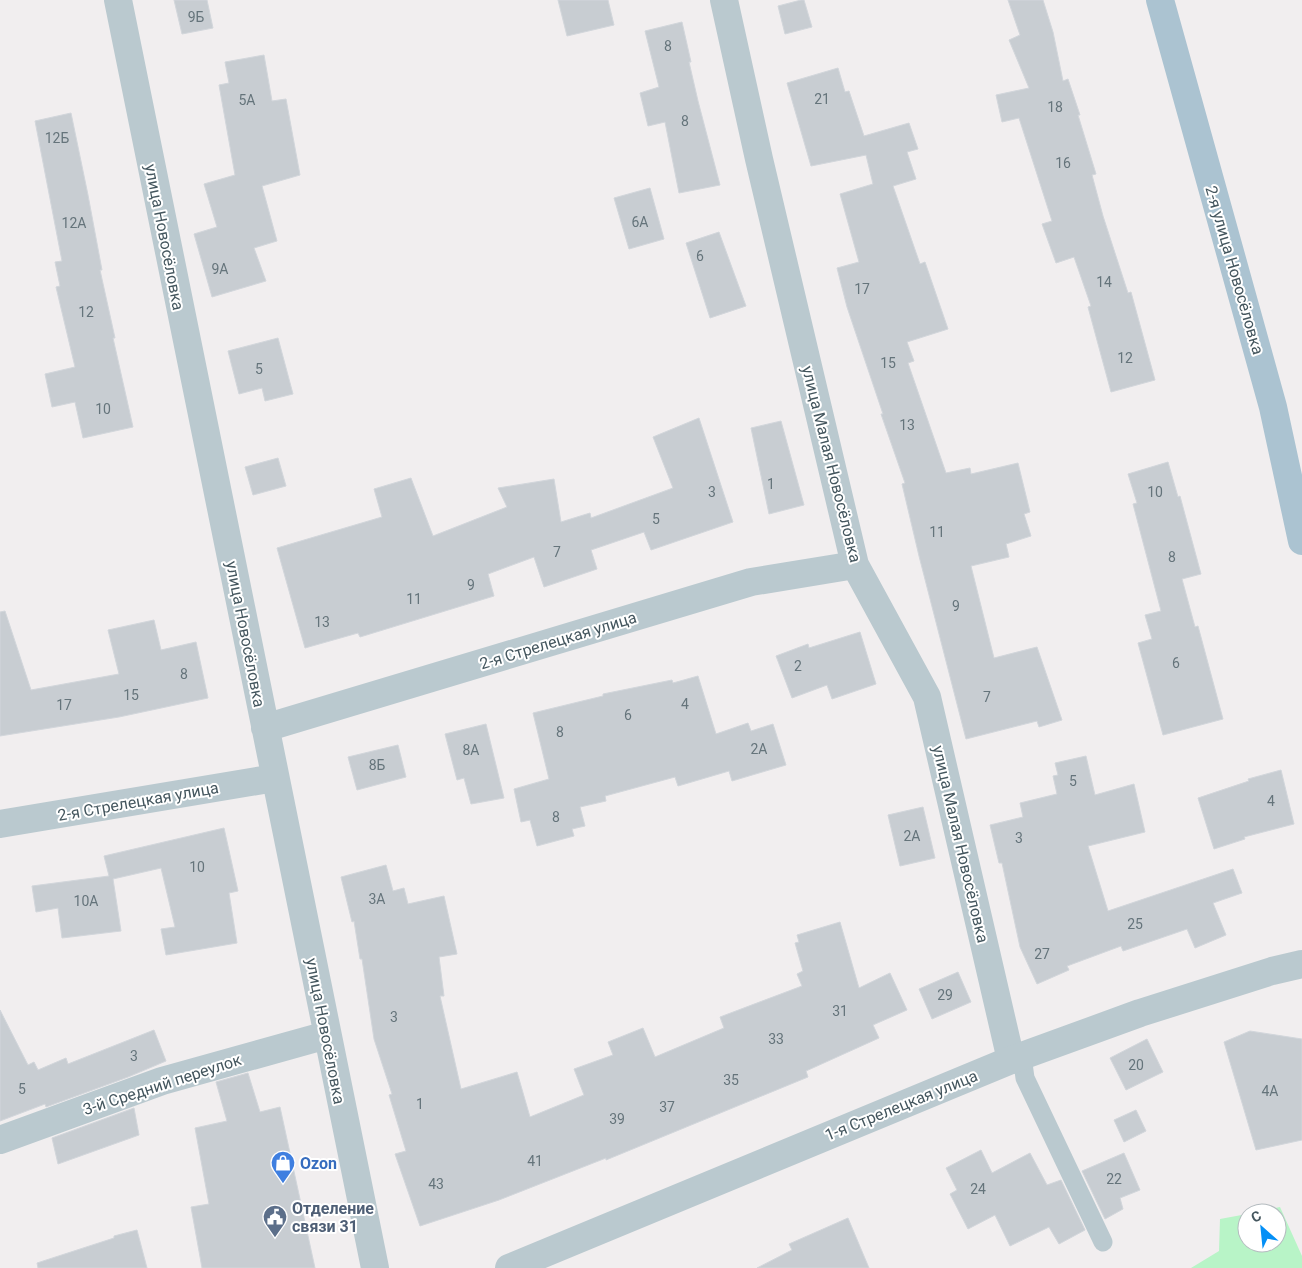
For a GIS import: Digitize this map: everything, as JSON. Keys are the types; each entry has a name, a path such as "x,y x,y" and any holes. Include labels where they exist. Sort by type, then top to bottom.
{"main road":[{"name":"2-я улица Новосёловка","path":"1160,0 1273,407 1302,541"}],"street":[{"name":"улица Новосёловка","path":"118,0 375,1268"},
{"name":"улица Малая Новосёловка","path":"724,0 855,565 927,697 1016,1058"},
{"name":"2-я Стрелецкая улица","path":"265,728 751,582 855,565"},
{"name":"2-я Стрелецкая улица","path":"0,824 275,778"},
{"name":"1-я Стрелецкая улица","path":"509,1268 1016,1058 1140,1013 1272,971 1302,964"},
{"name":"3-й Средний переулок","path":"0,1140 162,1081 327,1035"}],"lane":[{"path":"1016,1058 1103,1242"}],"green space":[{"path":"1237,1216 1237,1253 1287,1253 1287,1223 1302,1256 1302,1268 1191,1268 1219,1251 1220,1219"}],"building":[{"path":"174,0 207,0 213,28 182,34"},
{"path":"558,0 608,0 614,25 567,36"},
{"path":"804,0 812,27 785,34 778,6"},
{"path":"1008,0 1043,0 1053,32 1063,81 1068,79 1080,115 1078,115 1096,174 1092,175 1103,216 1128,293 1131,292 1155,380 1111,392 1088,307 1091,306 1074,257 1056,263 1042,224 1052,221 1019,118 1002,122 996,95 1029,88 1009,40 1020,35"},
{"path":"682,22 698,101 720,185 679,193 665,122 648,126 640,93 659,87 645,31"},
{"path":"264,55 272,101 286,99 300,175 262,186 277,241 254,248 266,281 212,297 194,234 217,227 204,184 235,175 219,85 229,83 225,62"},
{"path":"838,68 845,92 849,91 864,136 909,123 918,149 907,152 916,179 893,186 920,264 925,262 948,329 907,342 914,361 908,363 946,473 970,468 971,474 1018,463 1030,512 1024,514 1031,536 1006,544 1009,557 971,566 994,658 1037,647 1062,720 1039,727 1037,721 966,739 919,556 902,484 905,483 847,307 837,268 859,262 840,194 873,184 866,155 811,166 787,83"},
{"path":"71,113 102,270 100,270 115,338 113,338 133,427 83,438 75,402 52,407 45,374 75,367 56,287 60,286 55,262 62,261 35,121"},
{"path":"650,188 664,239 629,249 614,198"},
{"path":"719,232 746,306 710,318 686,243"},
{"path":"278,338 293,394 265,401 262,388 239,394 228,351"},
{"path":"699,418 733,522 651,550 644,532 591,550 597,569 544,587 534,557 488,574 494,596 360,637 358,633 305,648 277,548 382,517 374,489 411,478 433,536 507,507 498,488 554,479 561,522 590,513 591,518 673,488 653,437"},
{"path":"781,421 804,505 769,514 751,428"},
{"path":"278,458 286,486 253,495 245,467"},
{"path":"1168,462 1178,497 1180,496 1201,574 1182,579 1195,627 1198,626 1223,719 1163,735 1138,643 1152,639 1145,615 1161,611 1133,504 1137,503 1128,474"},
{"path":"5,611 31,690 119,674 108,630 154,620 161,650 196,642 208,698 119,717 0,736 0,612"},
{"path":"860,632 876,684 832,699 827,685 792,698 776,656 808,644 809,648"},
{"path":"698,676 716,734 748,723 751,731 773,724 786,765 732,781 729,771 678,786 675,777 605,796 606,801 580,807 585,826 572,829 574,836 537,846 530,820 521,822 514,789 549,779 533,713 603,696 603,694 672,680 673,683"},
{"path":"486,724 504,798 471,804 464,778 457,780 445,734"},
{"path":"398,745 406,777 357,790 348,757"},
{"path":"1086,756 1095,795 1134,784 1145,832 1088,846 1108,911 1233,869 1242,893 1213,903 1226,935 1195,948 1187,929 1123,951 1121,946 1067,966 1069,970 1037,984 1020,947 1002,863 999,863 990,825 1023,817 1020,803 1057,794 1053,776 1058,775 1055,763"},
{"path":"1281,770 1294,824 1244,837 1245,839 1214,849 1198,798 1249,781 1248,779"},
{"path":"923,807 935,858 900,866 888,815"},
{"path":"224,828 238,891 229,893 237,943 166,955 161,929 175,927 161,868 113,879 121,931 62,938 58,908 36,912 32,886 109,876 104,856"},
{"path":"386,865 393,891 404,888 408,904 444,896 457,954 439,957 444,996 440,996 461,1089 517,1072 530,1117 584,1095 574,1069 613,1055 608,1042 643,1028 655,1057 724,1028 720,1017 802,986 797,974 803,971 795,943 799,942 797,935 840,922 859,988 890,973 907,1010 873,1025 879,1038 806,1071 808,1077 606,1160 606,1158 499,1200 420,1226 395,1154 406,1151 389,1095 392,1094 374,1039 362,959 360,959 354,921 352,922 341,877"},
{"path":"958,972 971,1002 932,1019 919,989"},
{"path":"0,1010 28,1065 34,1062 38,1070 66,1058 68,1064 154,1030 166,1061 46,1107 45,1104 0,1121"},
{"path":"1250,1031 1302,1039 1302,1140 1256,1150 1224,1042"},
{"path":"1147,1039 1163,1072 1126,1090 1110,1058"},
{"path":"248,1073 260,1112 280,1107 315,1268 202,1268 191,1207 209,1204 195,1128 227,1121 216,1082"},
{"path":"134,1108 139,1135 58,1164 52,1138"},
{"path":"1136,1110 1146,1131 1124,1142 1114,1120"},
{"path":"981,1150 992,1173 1030,1153 1047,1185 1061,1180 1085,1230 1059,1244 1049,1227 1010,1246 995,1215 968,1229 950,1194 957,1190 946,1168"},
{"path":"1124,1153 1140,1190 1120,1198 1123,1209 1105,1219 1082,1171"},
{"path":"848,1218 869,1268 757,1268 792,1250 789,1244"},
{"path":"137,1230 147,1268 38,1268 37,1263 114,1238 114,1236"}],"place":[{"name":"Ozon","path":"283,1184"},
{"name":"Отделение связи 31","path":"275,1238"}]}
